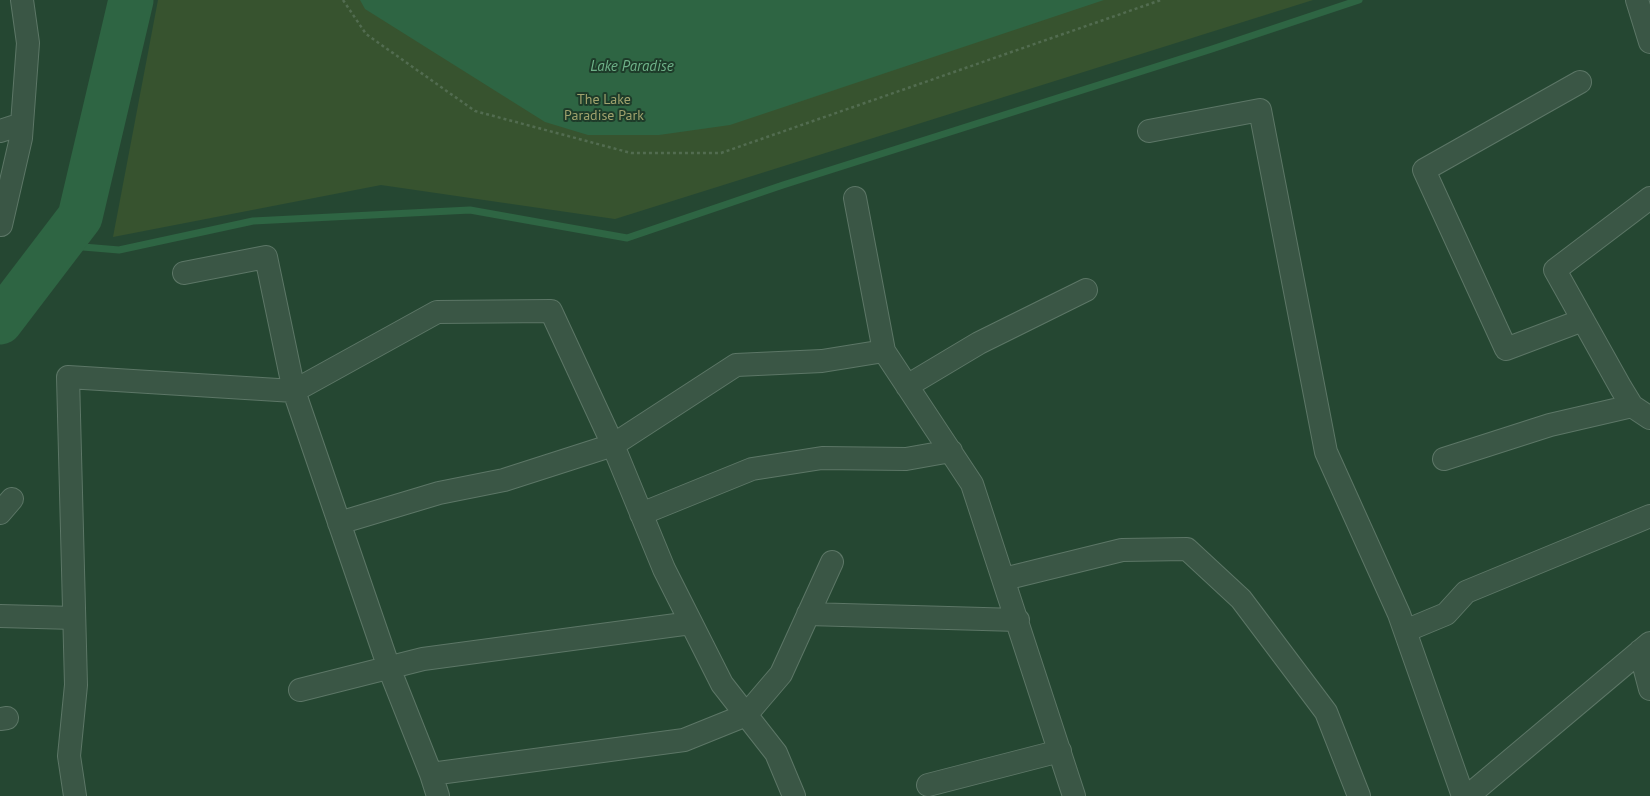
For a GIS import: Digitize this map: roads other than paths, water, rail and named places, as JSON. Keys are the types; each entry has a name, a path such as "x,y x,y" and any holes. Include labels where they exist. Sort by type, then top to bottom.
{"street":[{"path":"1,225 21,138 28,43 22,0"},
{"path":"1637,0 1650,42"},
{"path":"1580,82 1424,170 1506,349 1583,320"},
{"path":"1149,131 1260,110 1326,452 1399,614 1464,796"},
{"path":"0,131 22,124"},
{"path":"856,198 884,351 972,484 1018,620 1074,796"},
{"path":"1650,198 1555,270 1632,406 1650,418"},
{"path":"184,272 266,257 294,391 389,668 431,774 438,796"},
{"path":"908,386 979,343 1086,290"},
{"path":"75,796 69,756 76,685 68,377 294,391 437,312 551,311 613,445 664,569 722,684 776,753 794,796"},
{"path":"339,523 439,493 504,480 613,445 736,365 822,361 884,351"},
{"path":"1444,459 1550,425 1632,406"},
{"path":"642,514 752,469 822,458 906,459 950,451"},
{"path":"1405,631 1446,614 1466,592 1650,516"},
{"path":"1004,579 1122,550 1187,549 1241,599 1326,712 1359,796"},
{"path":"431,774 684,740 746,716 781,674 832,562"},
{"path":"808,614 1018,620"},
{"path":"0,616 74,618"},
{"path":"300,690 423,659 692,623"},
{"path":"1645,647 1650,689"},
{"path":"1468,796 1645,647"},
{"path":"928,784 1060,751"}],"water":[{"name":"Lake Paradise","path":"360,0 1104,0 730,125 659,135 588,135 545,122 365,9"}],"waterway":[{"path":"0,322 80,217 131,0"},
{"path":"59,245 119,250 253,221 470,210 627,238 783,185 1212,49 1359,0"}],"park label":[{"name":"The Lake Paradise Park","path":"604,108"}]}
